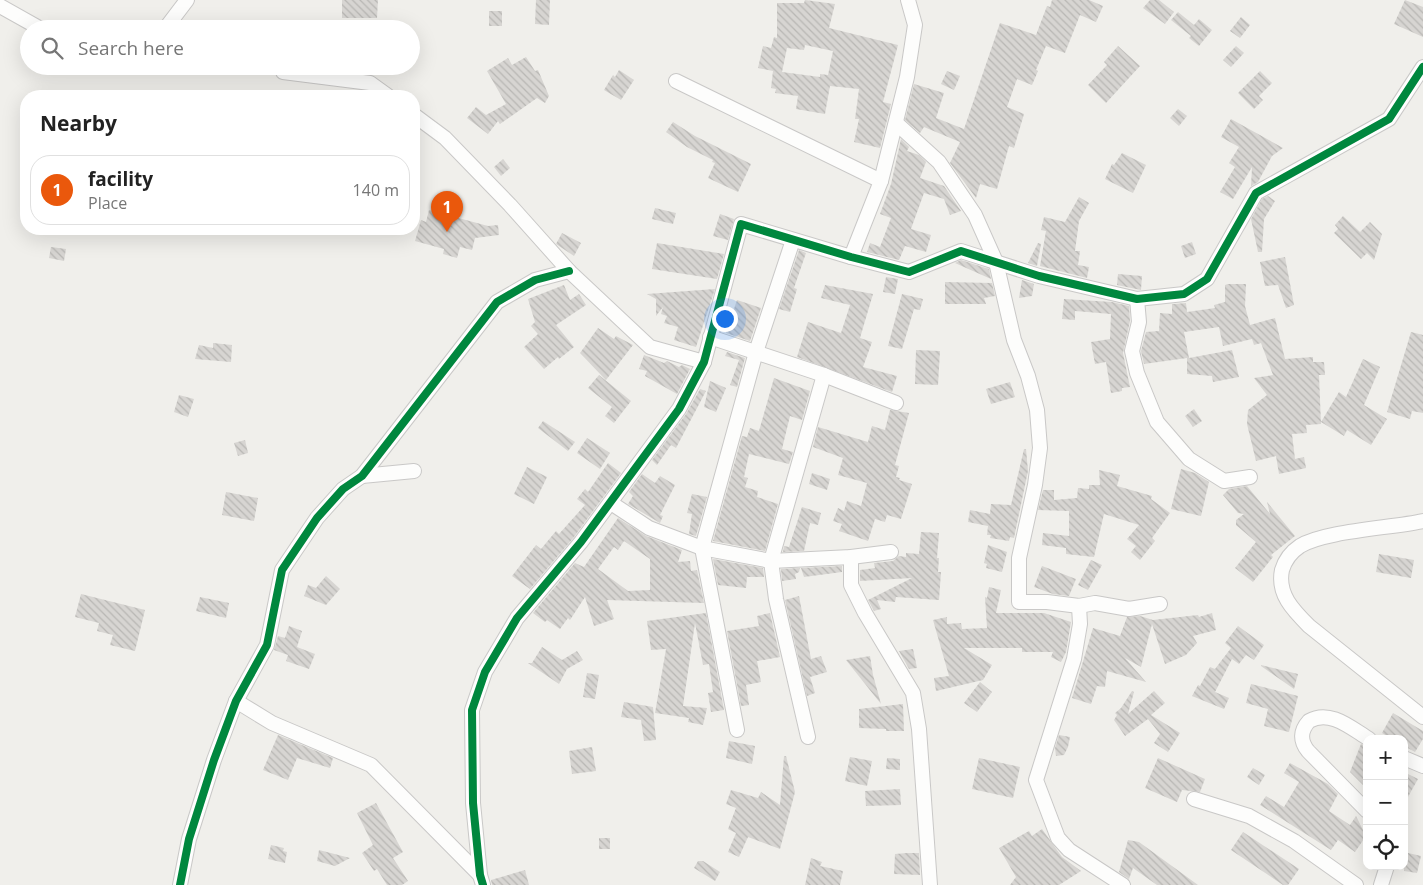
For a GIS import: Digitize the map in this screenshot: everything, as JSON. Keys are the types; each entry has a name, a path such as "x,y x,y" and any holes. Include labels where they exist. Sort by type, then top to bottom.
{"street":[{"path":"172,20 187,0"},
{"path":"851,258 881,181 896,123 915,25 908,0"},
{"path":"0,6 25,20"},
{"path":"482,880 473,803 472,710 485,672 517,618 611,503 680,409 704,362 741,224 851,258 909,272 961,251 1039,276 1137,299 1184,294 1207,279 1256,192 1389,119 1423,67"},
{"path":"307,75 370,83 380,90"},
{"path":"676,81 881,181"},
{"path":"420,120 445,138 569,271 650,347 704,362"},
{"path":"896,123 939,162 975,215 996,262 1014,340 1028,376 1037,410 1040,448 1035,485 1019,558 1019,602 1047,602 1079,606 1095,603 1113,608 1160,604"},
{"path":"736,730 702,548 756,352 793,240"},
{"path":"180,885 189,839 214,760 236,701 267,645 282,570 317,518 343,489 362,476 497,302 535,280 569,271"},
{"path":"1137,299 1139,322 1132,351 1137,373 1157,422 1189,459 1224,481 1250,477"},
{"path":"710,337 824,375 896,403"},
{"path":"808,737 776,599 771,562 824,375"},
{"path":"362,476 414,471"},
{"path":"611,503 649,528 702,548 771,562 851,557 891,552"},
{"path":"1423,521 1335,535 1302,545 1288,557 1281,576 1284,596 1294,611 1309,626 1423,717"},
{"path":"851,557 851,585 865,613 913,693 919,729 930,885"},
{"path":"1079,606 1080,624 1074,659 1036,780 1058,838 1069,850 1123,885"},
{"path":"236,701 272,723 371,765 482,880"},
{"path":"1363,735 1339,721 1325,716 1309,721 1302,734 1303,742 1308,752 1363,807"},
{"path":"1408,760 1423,766"},
{"path":"1194,799 1249,816 1294,842 1356,885"},
{"path":"1381,885 1387,870"}],"building":[{"path":"342,0 378,0 377,18 342,18"},
{"path":"536,0 550,0 549,25 535,24"},
{"path":"805,0 835,4 829,28 898,45 883,102 891,104 880,148 854,142 859,119 855,119 859,89 830,86 825,114 796,109 798,96 775,93 776,89 771,88 773,71 758,68 763,46 771,48 774,37 777,38 777,3 804,3","holes":["805,45 833,51 828,75 820,74 820,77 782,72 787,48 804,50"]},
{"path":"1052,0 1089,0 1103,6 1096,22 1080,15 1065,53 1046,46 1032,85 1017,79 1007,107 1024,114 1014,148 1009,146 997,189 980,184 976,198 950,163 960,142 924,127 920,133 905,120 914,84 944,93 936,118 964,129 1000,23 1036,35 1047,6 1050,7"},
{"path":"1150,0 1159,0 1174,12 1165,24 1143,8"},
{"path":"1405,0 1423,7 1423,37 1394,24"},
{"path":"489,11 502,11 502,26 489,26"},
{"path":"1178,12 1194,25 1199,19 1212,30 1199,46 1189,38 1191,36 1171,20"},
{"path":"1241,17 1250,25 1240,38 1230,31"},
{"path":"1118,46 1140,66 1106,103 1088,85 1107,65 1104,62"},
{"path":"1236,46 1244,53 1231,67 1223,60"},
{"path":"526,57 535,71 538,70 549,96 545,103 537,98 500,124 498,121 488,134 467,118 476,107 486,115 506,104 487,71 508,58 512,65"},
{"path":"619,70 634,80 621,100 604,90 613,75 615,77"},
{"path":"947,71 960,76 954,90 941,84"},
{"path":"1260,71 1272,83 1259,96 1263,100 1254,109 1238,93"},
{"path":"1178,109 1187,116 1179,126 1170,118"},
{"path":"1231,119 1283,148 1272,156 1258,182 1251,186 1252,167 1233,199 1220,192 1235,167 1229,163 1239,147 1221,137"},
{"path":"673,122 695,136 751,164 738,192 708,178 715,163 666,132"},
{"path":"901,139 909,147 907,151 919,155 926,162 920,178 944,186 961,211 950,215 944,199 924,193 911,229 931,235 926,252 905,246 899,260 867,252 870,243 880,247 891,218 880,214 891,184"},
{"path":"1122,153 1146,165 1133,193 1105,179 1112,164 1114,165"},
{"path":"503,159 510,168 501,176 494,167"},
{"path":"1268,196 1275,201 1264,219 1262,252 1258,252 1251,219 1262,199"},
{"path":"1079,197 1089,203 1079,221 1075,251 1080,251 1078,265 1089,267 1087,278 1040,266 1046,231 1041,230 1044,217 1065,222"},
{"path":"655,208 676,213 673,224 652,219"},
{"path":"429,210 488,226 498,225 499,235 475,238 472,250 460,247 457,258 443,254 444,249 415,241 417,235 420,235 421,220 426,222"},
{"path":"720,214 734,219 728,240 713,236"},
{"path":"1343,216 1360,232 1370,222 1382,234 1374,260 1367,253 1361,259 1334,233 1338,229 1335,225"},
{"path":"562,233 581,243 574,256 556,244"},
{"path":"1192,242 1196,254 1185,258 1181,246"},
{"path":"657,243 724,254 717,279 652,269"},
{"path":"1038,243 1041,244 1037,266 1028,263"},
{"path":"51,247 66,249 64,261 49,258"},
{"path":"799,250 806,253 794,288 797,289 790,312 779,309"},
{"path":"1285,257 1294,305 1286,308 1278,285 1265,286 1260,262"},
{"path":"961,260 989,269 991,279 955,263"},
{"path":"1118,274 1142,276 1141,290 1117,285"},
{"path":"886,277 898,279 895,294 883,292"},
{"path":"1022,280 1034,284 1032,296 1019,298"},
{"path":"945,282 992,283 995,296 984,298 986,304 945,304"},
{"path":"1246,284 1245,306 1250,325 1275,318 1285,359 1313,357 1313,362 1324,362 1325,375 1319,375 1321,424 1306,425 1307,433 1292,434 1295,459 1304,457 1306,468 1279,474 1276,456 1256,461 1247,424 1248,410 1267,395 1254,378 1273,375 1261,343 1254,345 1252,339 1223,346 1219,327 1184,332 1189,358 1232,350 1239,377 1213,382 1212,376 1187,374 1187,358 1144,364 1141,351 1146,332 1159,331 1160,313 1172,314 1172,304 1186,303 1187,312 1215,308 1214,305 1225,302 1225,285"},
{"path":"564,285 570,300 579,294 586,305 556,325 574,347 544,369 524,347 538,334 531,326 535,322 528,299"},
{"path":"825,285 873,294 860,338 872,342 863,367 897,376 892,392 797,357 808,322 841,333 850,305 821,298"},
{"path":"715,289 696,347 674,340 678,327 664,323 667,316 661,314 663,307 656,316 656,299 647,294"},
{"path":"902,294 923,299 920,310 914,309 902,349 888,346"},
{"path":"1064,299 1112,302 1129,306 1130,321 1123,353 1130,387 1111,393 1106,362 1095,364 1091,342 1110,339 1111,314 1075,311 1075,320 1062,319"},
{"path":"737,300 761,308 750,341 726,333"},
{"path":"598,328 614,339 616,336 633,345 606,380 580,353"},
{"path":"1411,332 1423,335 1423,413 1412,411 1410,419 1387,412"},
{"path":"213,343 232,345 231,362 195,359 199,345 213,348"},
{"path":"916,350 940,351 938,385 915,384"},
{"path":"727,352 745,358 737,387 730,385 739,360 725,356"},
{"path":"644,355 664,363 667,361 679,367 682,365 690,369 677,394 645,376 647,371 639,369"},
{"path":"1363,359 1380,367 1364,405 1387,419 1371,445 1347,430 1344,436 1321,422 1339,392 1346,397"},
{"path":"599,375 631,401 614,423 605,416 612,407 588,388"},
{"path":"774,378 810,391 802,420 790,416 782,449 793,452 789,464 749,454 744,477 748,478 745,487 758,491 757,497 778,504 765,551 713,541 742,436 747,437 750,428 759,431"},
{"path":"710,381 726,388 716,412 704,407"},
{"path":"1010,382 1015,397 991,404 986,389"},
{"path":"700,389 706,391 676,448 671,445 657,465 652,460 686,414"},
{"path":"179,395 194,399 188,417 174,412"},
{"path":"1194,409 1202,421 1193,427 1185,416"},
{"path":"890,410 909,413 895,465 899,466 896,477 900,478 899,480 912,484 901,519 887,515 885,522 875,519 868,541 839,531 842,524 833,521 838,508 844,511 847,501 861,506 867,483 838,475 843,458 813,447 818,427 868,442 872,426 885,430"},
{"path":"543,421 575,442 568,451 538,428"},
{"path":"587,438 610,453 600,469 577,453"},
{"path":"245,440 248,453 238,456 234,443"},
{"path":"1024,449 1026,449 1028,471 1014,538 1010,537 1009,541 990,538 991,535 987,535 988,526 968,522 970,510 990,514 991,504 1011,505"},
{"path":"608,463 621,473 574,537 530,589 512,576 536,545 541,549 556,531 559,534 585,505 577,499 585,489 588,492"},
{"path":"527,467 547,477 534,504 514,494"},
{"path":"1181,469 1195,473 1209,482 1201,516 1171,509"},
{"path":"1099,470 1120,475 1117,486 1152,496 1151,499 1170,513 1152,538 1155,541 1140,560 1131,552 1136,546 1127,539 1139,525 1104,514 1094,557 1066,554 1066,548 1042,545 1043,533 1069,536 1069,511 1038,510 1043,490 1054,490 1054,500 1077,498 1078,488 1089,489 1089,485 1100,485"},
{"path":"812,473 830,479 827,490 809,484"},
{"path":"642,474 655,483 660,476 675,485 660,515 663,516 660,523 628,504 633,496 629,492"},
{"path":"1247,486 1270,514 1267,502 1295,536 1271,555 1273,557 1253,582 1235,568 1256,542 1236,525 1236,520 1244,514 1238,513 1223,495 1229,489"},
{"path":"226,492 258,498 254,521 222,515"},
{"path":"692,494 707,497 696,536 689,534 692,514 687,513"},
{"path":"802,507 821,513 818,525 810,523 804,551 783,552 784,546 789,547"},
{"path":"618,518 646,536 682,550 678,562 690,561 691,571 697,570 704,603 607,600 614,619 594,626 585,597 570,620 568,618 560,629 547,620 545,622 533,613 575,563 584,567","holes":["624,541 650,559 650,590 628,591 598,569 614,547 618,550"]},
{"path":"921,532 939,533 937,558 939,558 938,572 941,572 939,600 896,597 895,602 877,600 881,609 874,611 868,600 912,578 860,581 860,570 875,568 874,563 893,561 899,556 906,557 906,553 919,554"},
{"path":"988,545 1007,552 1002,572 986,568 987,564 984,563"},
{"path":"1379,554 1414,560 1411,578 1376,572"},
{"path":"713,559 763,568 764,577 747,577 746,588 718,585"},
{"path":"1091,560 1102,565 1088,590 1078,585"},
{"path":"842,566 842,572 804,577 801,568"},
{"path":"1042,566 1076,579 1069,596 1053,594 1034,587"},
{"path":"800,568 799,572 795,574 796,579 782,581 781,569"},
{"path":"326,576 340,589 326,605 304,596 308,585 316,588"},
{"path":"989,587 1001,590 996,613 1044,613 1071,622 1066,652 1061,662 1051,657 1053,652 1022,652 1022,648 964,648 992,665 983,680 936,691 934,678 949,676 933,620 947,617 947,624 961,623 962,629 987,628 985,597 987,598"},
{"path":"81,594 145,610 135,651 110,645 113,635 97,631 99,623 75,617"},
{"path":"799,596 811,659 821,656 827,672 810,677 815,693 807,696 785,600"},
{"path":"200,597 229,603 226,618 196,611"},
{"path":"706,613 724,710 711,712 708,693 713,692 709,664 703,665 695,623 683,706 707,708 703,725 688,722 689,718 655,713 666,649 651,650 647,621"},
{"path":"770,613 780,657 757,661 761,682 746,685 749,705 741,706 727,631 759,626 757,616"},
{"path":"1212,613 1216,630 1193,636 1197,643 1186,655 1165,664 1152,624 1141,667 1125,658 1146,682 1107,671 1105,687 1097,686 1091,704 1072,698 1093,628 1120,636 1127,617 1140,616 1153,620 1198,615 1199,617"},
{"path":"289,626 302,631 297,647 315,654 309,669 286,661 288,655 274,650 278,636 285,638"},
{"path":"1238,626 1264,645 1254,660 1246,655 1239,664 1232,659 1215,692 1229,698 1224,709 1192,696 1198,685 1200,686 1210,667 1215,669 1231,648 1225,643"},
{"path":"542,647 562,660 577,651 583,660 567,669 559,684 528,663 532,663"},
{"path":"913,649 917,668 909,669 899,651"},
{"path":"870,656 873,675 881,704 846,660"},
{"path":"1261,666 1298,674 1294,689"},
{"path":"587,673 599,675 595,699 583,697"},
{"path":"980,682 992,692 977,712 964,703"},
{"path":"1251,684 1298,696 1289,732 1264,726 1268,709 1246,703"},
{"path":"1132,691 1134,692 1128,714 1154,691 1165,703 1151,715 1180,733 1168,752 1154,743 1160,734 1148,719 1125,736 1114,720 1117,715 1115,713 1121,708"},
{"path":"624,702 653,707 656,740 644,741 641,720 621,717"},
{"path":"903,704 904,731 859,728 859,709"},
{"path":"1393,713 1423,731 1423,739 1415,752 1408,748 1408,735 1385,735 1382,733"},
{"path":"278,735 333,758 330,768 297,758 288,780 263,770"},
{"path":"1059,735 1070,737 1064,755 1056,756 1055,748"},
{"path":"729,741 755,746 752,764 726,758"},
{"path":"1361,744 1363,745 1363,785 1350,772"},
{"path":"592,747 596,771 572,774 569,751"},
{"path":"784,756 786,756 795,792 780,849 748,837 739,857 728,852 736,833 728,829 736,808 726,804 731,790 758,798 761,792 780,805"},
{"path":"850,757 872,761 867,786 845,781"},
{"path":"887,758 900,759 900,770 886,769"},
{"path":"979,758 1020,767 1013,798 972,789"},
{"path":"1158,758 1205,779 1200,792 1182,790 1177,802 1145,788"},
{"path":"1290,763 1328,784 1338,794 1329,811 1350,825 1356,816 1363,830 1363,840 1355,852 1338,840 1331,850 1260,805 1266,796 1284,807 1299,782 1284,773"},
{"path":"1253,768 1265,775 1259,785 1247,777"},
{"path":"1408,774 1418,779 1408,797"},
{"path":"900,789 901,805 866,806 865,791"},
{"path":"376,803 403,852 393,858 408,881 402,885 387,885 377,869 374,871 362,853 373,845 357,813"},
{"path":"1042,829 1062,857 1081,871 1059,885 1010,885 1016,877 999,848 1029,831 1032,836"},
{"path":"1243,832 1299,869 1288,885 1283,885 1231,850"},
{"path":"599,838 610,838 610,849 599,849"},
{"path":"1128,840 1139,842 1198,885 1157,885 1133,868 1129,879 1119,872"},
{"path":"271,845 284,848 283,851 287,852 285,863 268,859"},
{"path":"319,850 350,858 335,866 317,861"},
{"path":"919,853 920,875 894,874 895,854"},
{"path":"1408,853 1421,856 1417,873 1404,871 1408,870"},
{"path":"811,858 822,862 820,866 843,871 840,885 805,885"},
{"path":"698,861 703,861 720,872 715,881 694,868"},
{"path":"525,870 529,885 492,885 491,880"}],"cycle path":[{"path":"483,885 480,875 473,803 472,710 485,672 517,618 581,542 679,409 704,362 741,224 851,257 909,272 961,251 1039,276 1137,299 1184,294 1207,279 1256,193 1389,119 1423,67"},
{"path":"180,885 189,839 214,760 236,701 267,645 282,570 317,518 343,489 362,476 497,302 535,280 569,271"}],"place":[{"name":"facility","path":"447,232"}]}
